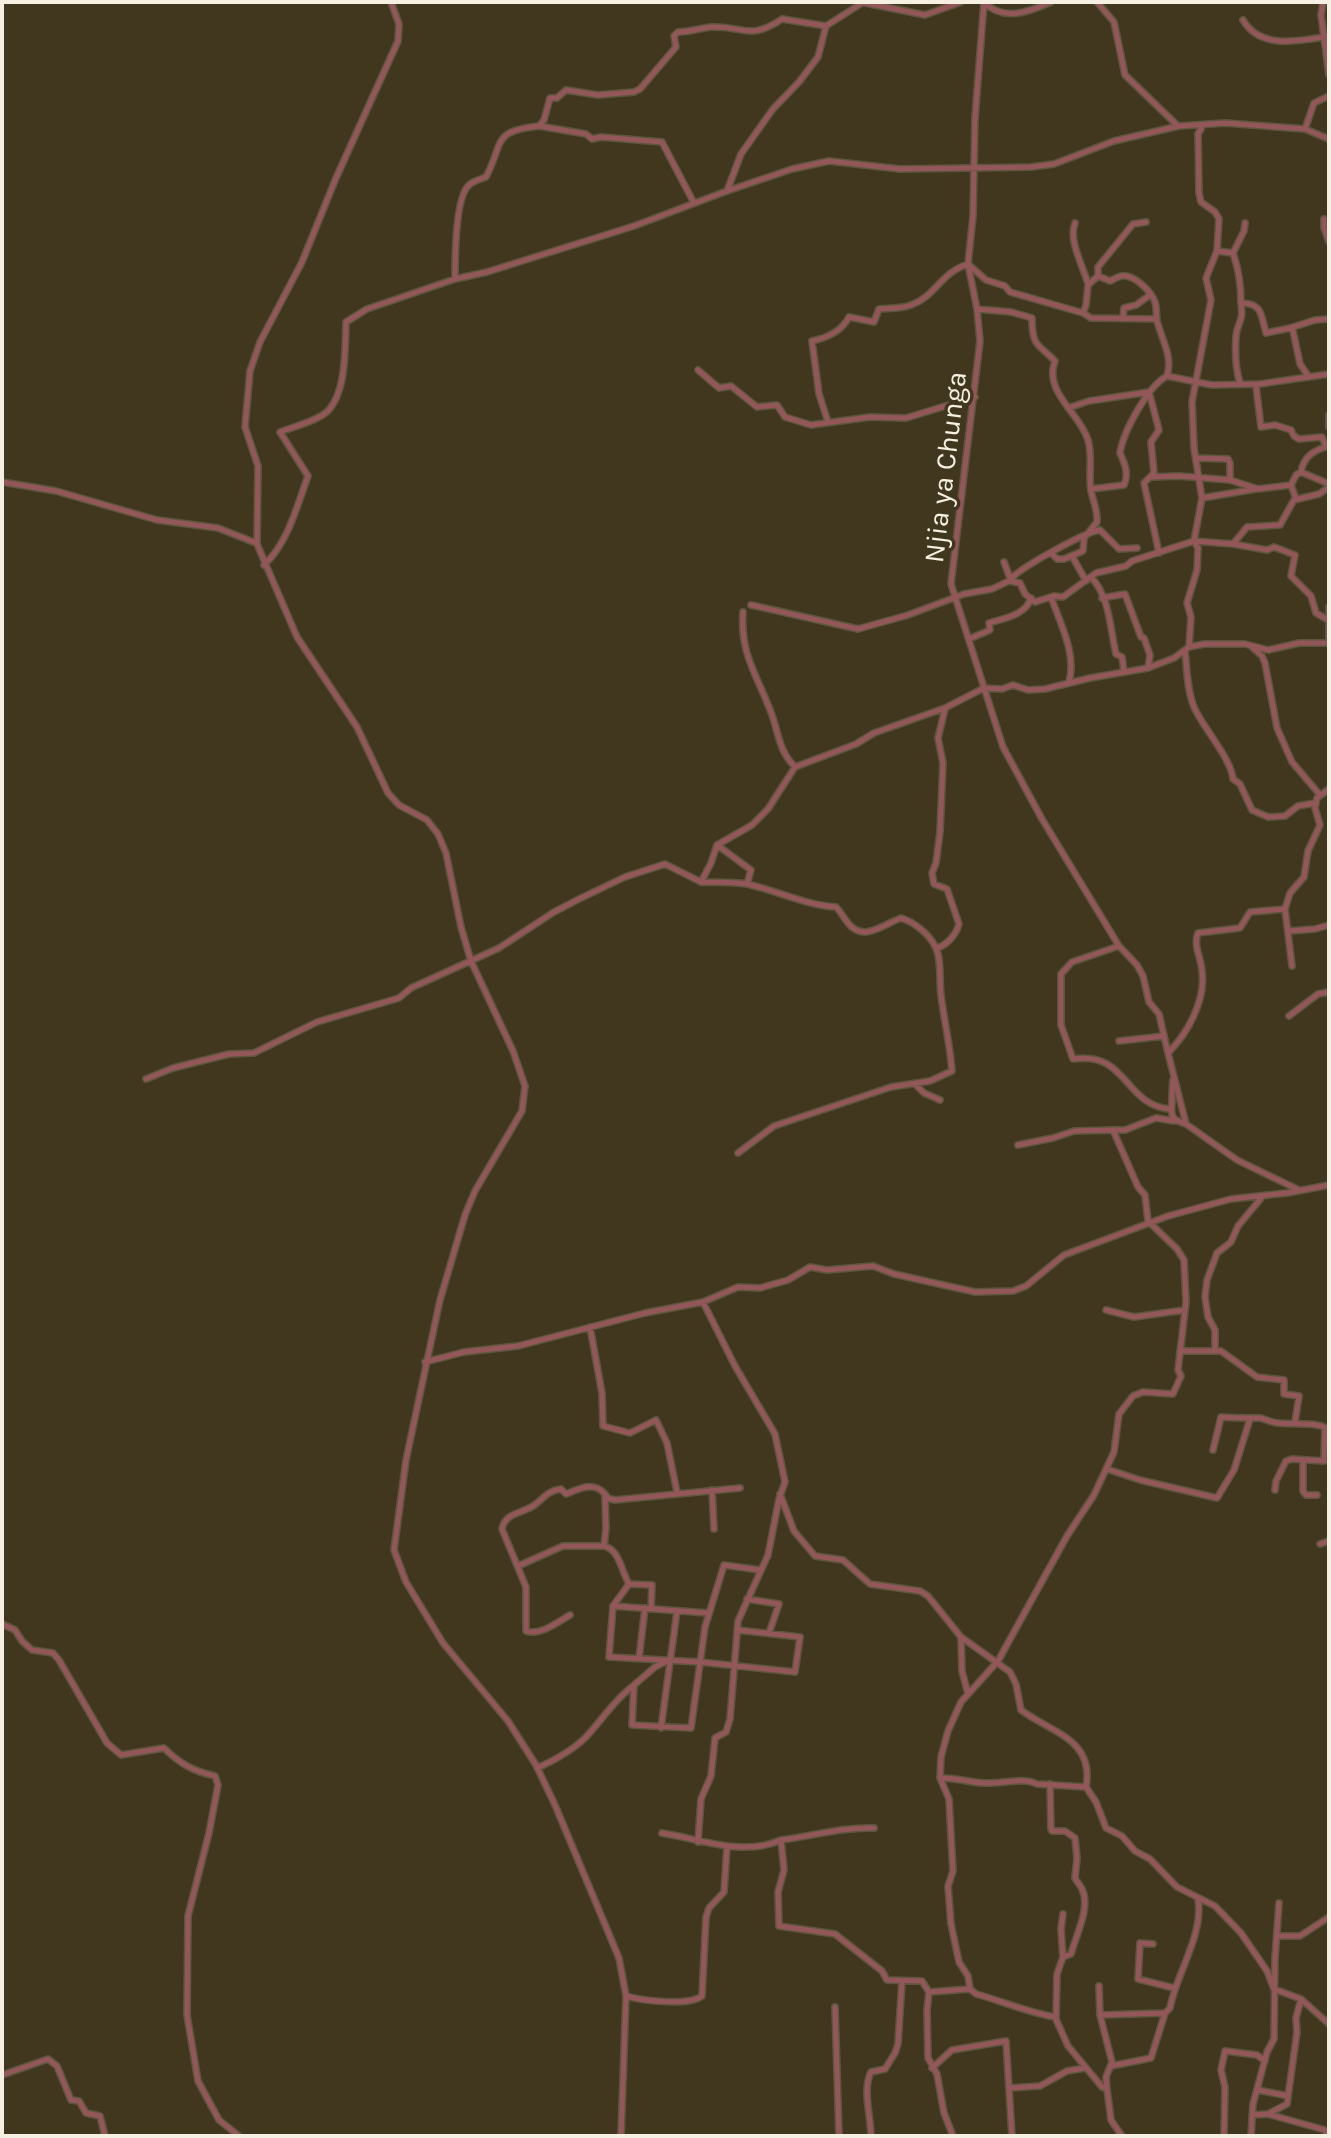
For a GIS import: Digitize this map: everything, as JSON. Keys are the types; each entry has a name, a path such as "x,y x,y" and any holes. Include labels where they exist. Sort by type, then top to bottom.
{"street":[{"path":"391,2 399,24 398,41 302,262 260,342 250,371 245,427 258,466 257,544 297,637 357,727 388,793 399,805 427,820 438,834 446,853 471,961 513,1051 526,1094 522,1111 475,1191 465,1215 432,1326 396,1530 396,1558 412,1592 443,1643 508,1721 537,1768 619,1958 626,1996 621,2136"},
{"path":"727,191 741,154 773,109 818,57 826,26 861,2 925,15 961,2"},
{"path":"984,2 1007,15 1051,2"},
{"name":"Njia ya Chunga","path":"984,2 968,264 980,341 951,584 1003,747 1119,946 1143,976 1149,1002 1159,1014 1173,1079"},
{"path":"1097,2 1114,22 1125,75 1179,126"},
{"path":"1323,2 1321,15 1329,75"},
{"path":"539,126 544,120 548,101 566,90 598,95 640,89 676,47 674,36 678,32 713,27 753,33 782,19 826,26"},
{"path":"1243,20 1251,32 1270,41 1326,37"},
{"path":"1305,129 1314,103 1329,96"},
{"path":"264,565 274,556 293,518 308,476 280,432 322,416 336,403 345,350 346,322 367,309 455,279 634,226 792,169 829,161 871,163 900,169 1054,164 1114,141 1179,126 1225,123 1305,129 1329,139"},
{"path":"455,279 455,236 461,199 468,186 486,177 499,140 516,128 539,126 586,134 596,139 662,142 694,203"},
{"path":"1203,126 1198,134 1199,193 1201,202 1219,219 1217,251 1206,278 1211,300 1192,402 1197,478 1202,498 1194,541 1198,548 1197,570 1187,603 1191,617 1187,682 1195,710 1219,751 1230,763 1233,779 1240,784 1252,810 1268,817 1285,816 1298,806 1315,803"},
{"path":"1324,219 1329,242"},
{"path":"1088,285 1098,276 1098,267 1133,224 1146,222"},
{"path":"1075,223 1072,230 1074,243 1088,285 1083,313"},
{"path":"1240,383 1234,366 1236,333 1243,317 1240,274 1233,253 1245,223"},
{"path":"1217,251 1233,253"},
{"path":"828,422 819,394 812,341 845,325 849,317 874,322 879,309 915,304 950,272 968,264 986,280 1005,286 1010,292 1091,318 1157,319"},
{"path":"1098,276 1110,281 1122,276 1129,277 1148,289 1155,301 1169,359 1167,376"},
{"path":"1123,317 1124,308 1136,305 1150,295"},
{"path":"1241,303 1251,303 1262,313 1266,333 1329,319"},
{"path":"977,309 1011,312 1032,318 1032,329 1039,349 1055,361 1051,376 1088,440 1097,522 1084,538 1083,551 1057,559 1051,553"},
{"path":"1290,328 1300,364 1309,377"},
{"path":"698,370 719,388 731,386 739,390 757,407 777,405 785,417 811,425 870,417 906,418 975,397"},
{"path":"1091,489 1124,485 1127,477 1126,464 1120,453 1121,443 1152,385 1167,376 1197,383 1260,384 1329,374"},
{"path":"1260,384 1256,386 1256,393 1261,427 1275,425 1291,430 1299,439 1322,437 1327,446 1306,457 1301,472 1291,485 1296,499"},
{"path":"1068,408 1089,401 1149,392"},
{"path":"1149,392 1159,430 1151,442 1154,473 1144,483 1159,553"},
{"path":"1329,415 1329,427"},
{"path":"1196,458 1228,459 1230,480"},
{"path":"1233,544 1247,527 1280,525 1288,507 1296,499 1319,494 1329,485 1301,472"},
{"path":"1151,477 1230,480 1258,489"},
{"path":"2,482 56,491 157,520 218,528 257,544"},
{"path":"1202,498 1291,485"},
{"path":"751,605 858,629 902,617 964,594 992,589 1059,551 1072,539 1084,538 1100,530 1119,549 1137,548"},
{"path":"1010,580 1020,583 1025,594 1039,602 1051,597 1063,597 1089,579 1194,541 1267,550 1274,547 1295,555 1291,576 1311,596 1316,613 1328,620"},
{"path":"1072,556 1089,579 1099,585 1111,622 1116,654 1122,657 1124,672"},
{"path":"1004,562 1010,580"},
{"path":"1102,598 1125,594 1141,637 1149,649 1148,668"},
{"path":"1051,597 1070,653 1072,671 1069,682"},
{"path":"969,639 990,630 989,623 1028,607 1031,598"},
{"path":"701,882 717,845 752,825 768,809 795,767 856,744 874,733 945,708 984,688 1002,689 1013,685 1028,690 1045,689 1148,668 1174,658 1187,648 1204,644 1252,646 1268,650 1299,643 1329,641 1329,607"},
{"path":"743,612 743,634 750,668 771,714 780,749 795,767"},
{"path":"1252,646 1265,663 1277,728 1292,762 1320,795"},
{"path":"937,948 952,938 959,924 947,889 934,884 932,873 940,832 943,763 938,738 945,708"},
{"path":"1292,966 1285,909 1290,893 1304,877 1308,851 1320,825 1315,803 1329,789"},
{"path":"717,845 751,870 747,884"},
{"path":"146,1079 173,1068 229,1054 254,1053 317,1022 399,998 411,988 499,948 554,912 644,870 665,864 701,882 747,884 784,893 810,905 836,907 848,924 861,931 874,932 901,918 911,921 937,948 952,1071 930,1081 891,1087 774,1126 738,1153"},
{"path":"1168,1053 1189,1027 1198,1005 1203,976 1196,948 1198,933 1240,928 1250,912 1285,909"},
{"path":"1289,931 1329,925"},
{"path":"1119,946 1072,962 1061,974 1061,1025 1073,1059 1104,1061 1124,1077 1140,1098 1169,1109"},
{"path":"1289,1016 1318,994 1329,992"},
{"path":"1119,1041 1164,1036"},
{"path":"1173,1079 1169,1109 1174,1121"},
{"path":"1173,1079 1186,1124"},
{"path":"915,1084 924,1093 940,1100"},
{"path":"1018,1145 1074,1131 1125,1130 1156,1118 1186,1124 1237,1160 1299,1190"},
{"path":"1056,2019 976,1994 970,1989 968,1976 959,1962 951,1924 948,1886 953,1871 949,1799 940,1778 941,1757 961,1702 998,1661 1107,1469 1114,1452 1119,1414 1133,1396 1143,1392 1173,1394 1181,1376 1178,1370 1185,1310 1184,1260 1148,1221 1145,1195 1138,1187 1113,1130"},
{"path":"425,1362 464,1352 518,1346 645,1313 703,1302 738,1287 760,1288 788,1280 810,1267 827,1270 873,1266 894,1274 975,1292 1013,1291 1026,1286 1064,1255 1168,1216 1231,1199 1329,1185"},
{"path":"1215,1351 1215,1330 1208,1317 1205,1297 1207,1280 1217,1253 1231,1242 1238,1226 1264,1195"},
{"path":"698,1842 701,1799 711,1776 713,1744 715,1738 726,1732 730,1719 737,1630 747,1599 768,1555 785,1482 775,1434 735,1366 703,1302"},
{"path":"1106,1310 1134,1317 1185,1310"},
{"path":"590,1327 602,1393 603,1426 630,1433 656,1420 667,1443 677,1492"},
{"path":"1180,1351 1226,1353 1234,1363 1247,1368 1257,1377 1284,1380 1284,1394 1299,1396 1295,1422"},
{"path":"1213,1450 1221,1417 1263,1418 1277,1424 1295,1422 1327,1428 1326,1462 1286,1461 1275,1490"},
{"path":"1107,1469 1217,1498 1234,1470 1250,1419"},
{"path":"1303,1460 1303,1491 1306,1495 1317,1495"},
{"path":"570,1615 540,1631 526,1631 526,1587 502,1529 508,1518 532,1506 546,1493 561,1489 566,1494 592,1487 602,1490 605,1496 604,1546"},
{"path":"605,1496 615,1500 740,1488"},
{"path":"712,1490 714,1529"},
{"path":"780,1494 794,1531 815,1556 843,1560 870,1584 920,1591 928,1596 961,1637 1010,1672 1016,1684 1021,1710 1066,1735 1078,1747 1086,1765 1086,1787 1096,1802 1106,1828 1122,1836 1135,1851 1150,1859 1177,1887 1215,1906 1241,1933 1267,1971 1274,1989 1301,1999 1329,2024"},
{"path":"1320,1544 1329,1541"},
{"path":"518,1566 563,1546 604,1546 617,1555 629,1584"},
{"path":"634,1685 632,1725 691,1728 708,1613 724,1565 760,1570"},
{"path":"629,1584 613,1606 609,1657 795,1672 800,1637 737,1630"},
{"path":"629,1584 652,1585 639,1658"},
{"path":"747,1599 779,1604 769,1633"},
{"path":"613,1606 708,1613"},
{"path":"661,1728 677,1611"},
{"path":"2,1624 15,1630 32,1650 53,1653 107,1743 121,1755 164,1748 192,1771 215,1776 218,1785 209,1833 188,1916 187,2015 198,2081 219,2120 239,2136"},
{"path":"961,1637 962,1671 968,1694"},
{"path":"537,1768 566,1754 585,1738 620,1696 655,1667 670,1660"},
{"path":"940,1778 956,1777 988,1783 1030,1781 1086,1787"},
{"path":"1050,1784 1051,1829 1065,1831 1075,1838 1075,1878 1083,1890 1086,1912 1076,1931 1071,1954 1063,1957"},
{"path":"662,1833 727,1847 763,1846 847,1828 874,1828"},
{"path":"781,1840 784,1870 778,1892 779,1926 835,1934 882,1971 887,1980 925,1982 929,1992 927,2043 932,2068 937,2074 944,2113 953,2136"},
{"path":"626,1996 681,2002 695,2001 702,1996 707,1913 724,1892 727,1847"},
{"path":"1111,2066 1151,2058 1196,1927 1200,1910 1198,1899"},
{"path":"1251,2136 1253,2104 1267,2052 1274,2039 1279,1903"},
{"path":"1063,1914 1063,1957 1057,1974 1056,2019 1068,2046 1107,2089"},
{"path":"1277,1936 1300,1936 1329,1917"},
{"path":"1153,1944 1140,1943 1138,1979 1174,1988"},
{"path":"871,2136 868,2078 871,2072 885,2069 895,2053 902,1981"},
{"path":"1099,1986 1100,2015 1111,2066 1106,2077 1111,2120 1122,2136"},
{"path":"929,1992 970,1989"},
{"path":"1285,2119 1297,2032 1296,2018 1301,1999"},
{"path":"835,2007 839,2136"},
{"path":"1100,2015 1165,2013"},
{"path":"932,2068 952,2050 1006,2041 1012,2136"},
{"path":"1224,2136 1225,2087 1221,2070 1225,2051 1257,2055 1265,2061"},
{"path":"2,2075 48,2059 57,2066 71,2100 79,2101 86,2113 100,2116 105,2136"},
{"path":"1010,2089 1040,2086 1067,2071 1085,2068"},
{"path":"1258,2090 1288,2096"},
{"path":"1268,2114 1287,2104"},
{"path":"1252,2115 1268,2114 1325,2130 1326,2136"}]}
